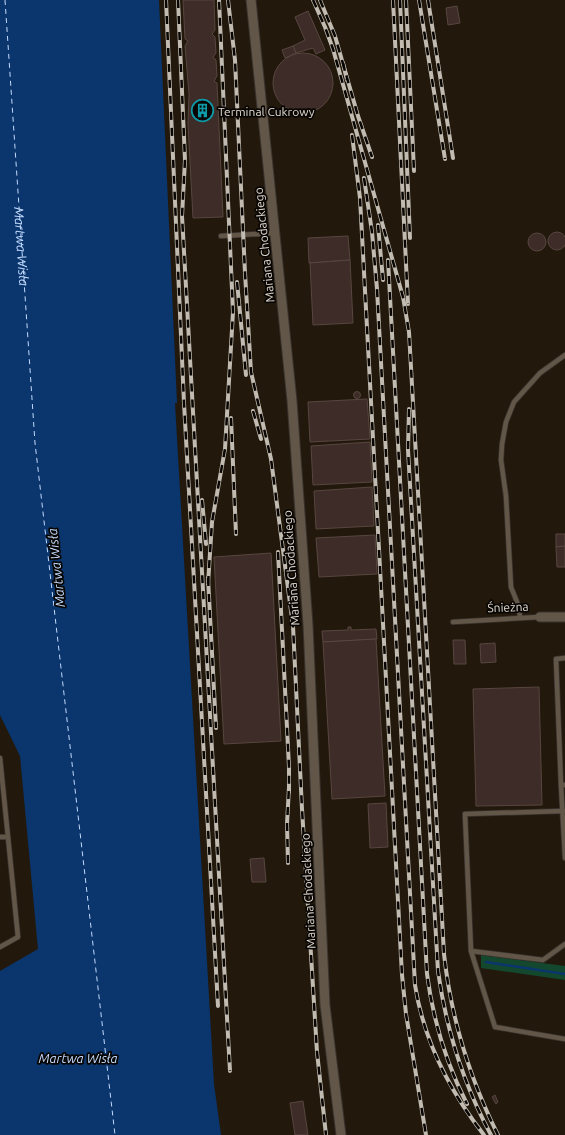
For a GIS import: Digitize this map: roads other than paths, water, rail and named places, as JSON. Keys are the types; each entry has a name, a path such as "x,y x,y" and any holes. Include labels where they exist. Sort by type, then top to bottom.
{"street":[{"name":"Mariana Chodackiego","path":"251,0 292,401 308,625 325,1005 340,1135"},
{"name":"Śnieżna","path":"540,618 565,617"}],"lane":[{"path":"221,236 274,233"},
{"path":"520,618 519,607 511,587 506,496 501,460 502,444 506,422 514,402 540,373 565,355"},
{"name":"Śnieżna","path":"453,622 540,618"},
{"path":"565,658 556,659 563,785 565,858"},
{"path":"0,758 18,938 0,947"},
{"path":"563,810 465,814 471,951 495,1027 565,1039"},
{"path":"0,837 8,837"},
{"path":"471,951 543,960 565,944"}],"water":[{"name":"Martwa Wisła","path":"0,0 159,0 177,403 175,403 214,1084 221,1135 0,1135 0,971 38,949 20,756 0,715"}],"waterway":[{"path":"486,962 565,974"}],"railway":[{"path":"166,0 184,403 218,1006"},
{"path":"178,0 185,160 182,216 230,1071"},
{"path":"208,584 212,522 225,449 233,312 219,0"},
{"path":"228,0 235,60 251,372 271,459 293,626 302,809 317,1052 326,1135"},
{"path":"313,0 333,49 403,297 409,332 444,954 451,1001 463,1047 478,1091 498,1135"},
{"path":"320,0 335,36 358,116 372,157"},
{"path":"393,0 408,304"},
{"path":"400,0 410,238"},
{"path":"406,0 414,171"},
{"path":"419,0 445,159"},
{"path":"428,0 453,158"},
{"path":"343,63 347,80"},
{"path":"352,135 360,198 402,975 406,1014 426,1135"},
{"path":"364,178 372,232 377,289 415,985 425,1026 440,1064 460,1101 484,1135"},
{"path":"378,225 383,280"},
{"path":"388,260 427,974 441,1041 459,1089 467,1104"},
{"path":"237,282 246,375"},
{"path":"409,409 408,450 438,971 441,993 457,1055 472,1096 491,1135"},
{"path":"253,411 261,439"},
{"path":"231,418 236,534"},
{"path":"202,500 206,544"},
{"path":"278,552 289,792"},
{"path":"208,578 216,728"},
{"path":"288,863 287,824 289,787"}],"place":[{"name":"Terminal Cukrowy","path":"203,111"}]}
